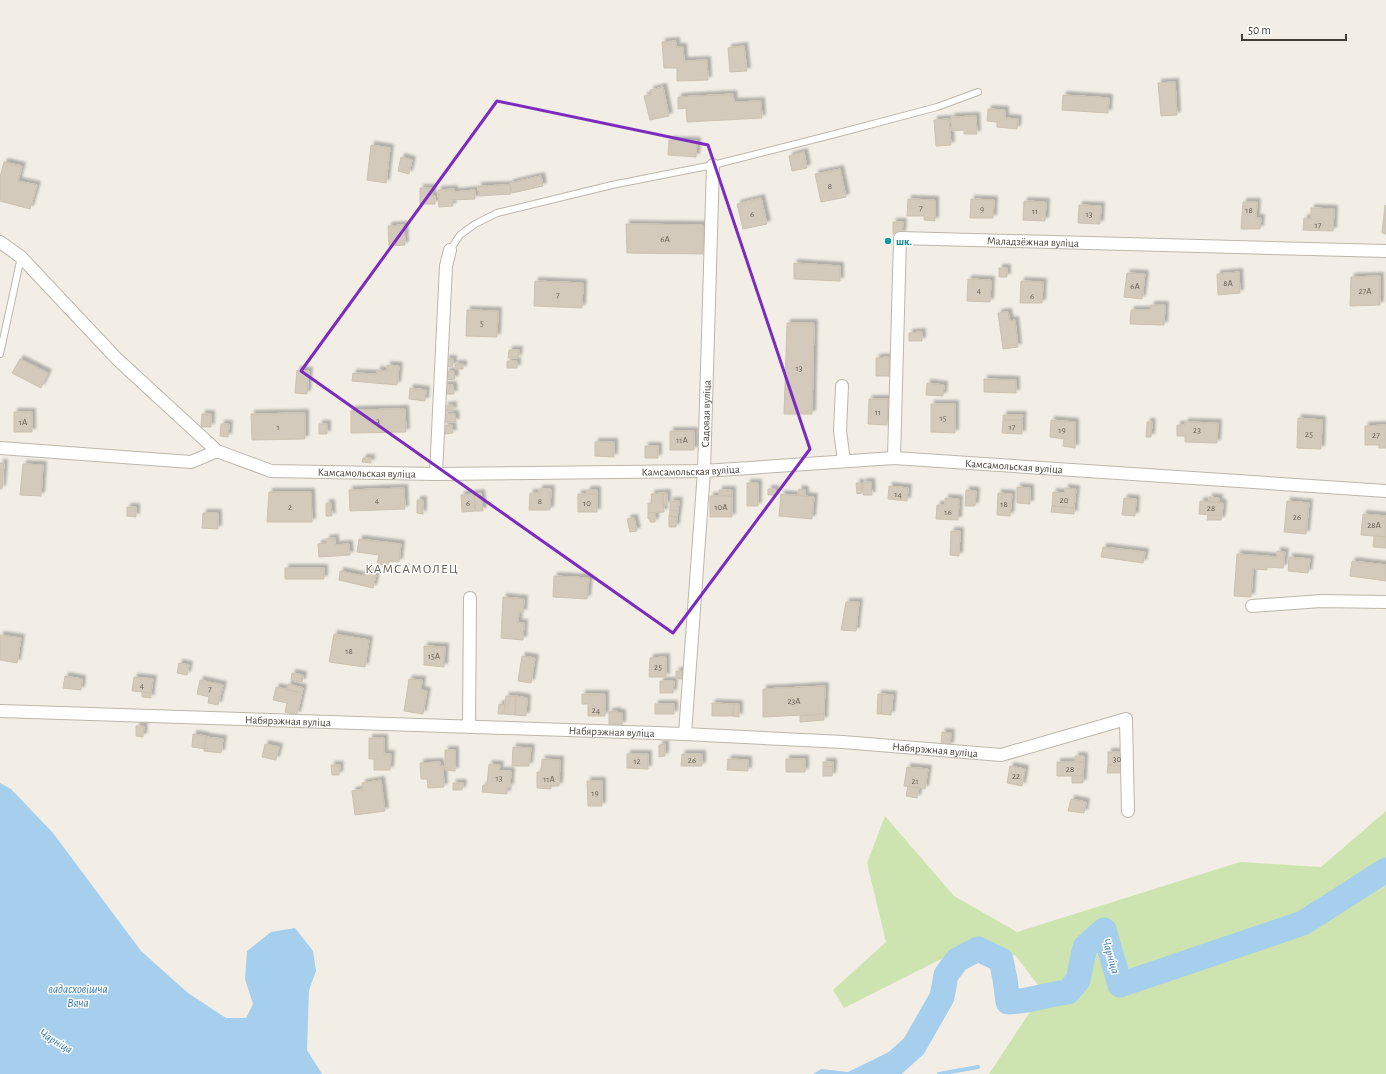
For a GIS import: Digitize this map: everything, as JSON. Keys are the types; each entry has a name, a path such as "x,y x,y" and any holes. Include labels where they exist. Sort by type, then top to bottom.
{"street":[{"name":"Садовая вуліца","path":"685,734 704,471 713,165"},
{"name":"Маладзёжная вуліца","path":"894,458 900,238 1386,251"},
{"path":"0,242 21,257 117,359 217,451 191,462 0,448"},
{"path":"436,474 446,266 450,250"},
{"path":"842,386 840,431 844,461"},
{"name":"Камсамольская вуліца","path":"217,451 272,471 436,474 704,471 894,458 1386,492"},
{"path":"469,727 470,598"},
{"path":"1252,606 1320,601 1386,602"},
{"name":"Набярэжная вуліца","path":"0,711 685,734 843,742 1001,755 1126,719 1128,811"}],"lane":[{"path":"450,250 460,235 475,224 497,213 612,185 713,165 937,107 978,92"},
{"path":"0,354 21,257"}],"highlighted area":[{"path":"497,101 708,145 810,449 673,633 301,371"}],"green space":[{"path":"1386,811 1386,1074 989,1074 1043,992 1016,956 973,943 844,1008 833,990 886,942 867,863 885,816 954,896 1017,932 1240,862 1321,867"}],"water":[{"name":"вадасховішча Вяча","path":"0,783 11,789 53,833 141,951 188,993 226,1018 246,1018 253,1004 245,979 247,951 271,932 295,928 313,951 316,971 309,990 307,1050 322,1074 0,1074"},
{"path":"905,1046 914,1046 898,1068 897,1074 813,1074 821,1069 848,1072 895,1049"}],"building":[{"path":"676,41 676,47 683,47 684,61 707,60 708,80 677,81 677,68 664,68 662,42"},
{"path":"744,46 747,71 730,72 728,48"},
{"path":"1175,82 1177,115 1161,116 1158,83"},
{"path":"663,87 669,116 650,120 644,96 651,95 650,90"},
{"path":"733,94 734,102 761,101 762,118 687,122 686,108 678,109 678,97"},
{"path":"1063,95 1109,98 1108,113 1062,110"},
{"path":"988,109 1005,110 1005,118 1018,119 1017,129 997,127 997,122 987,121"},
{"path":"976,116 977,134 964,134 964,130 952,131 951,117"},
{"path":"949,119 951,145 936,146 934,120"},
{"path":"669,140 697,141 696,157 668,155"},
{"path":"371,145 390,148 386,183 367,180"},
{"path":"804,152 807,168 792,171 789,156"},
{"path":"401,157 412,160 409,174 398,171"},
{"path":"4,162 22,166 18,181 37,185 30,209 0,201 0,177"},
{"path":"840,169 846,197 821,202 815,174"},
{"path":"541,176 543,186 512,193 510,183"},
{"path":"510,185 511,194 479,196 478,186"},
{"path":"420,188 432,188 432,196 435,196 435,204 420,204"},
{"path":"454,189 454,192 475,190 475,199 452,200 453,206 439,207 438,190"},
{"path":"761,198 767,224 743,229 737,204"},
{"path":"908,199 935,200 935,221 924,220 924,216 907,216"},
{"path":"971,199 994,200 993,218 970,218"},
{"path":"1024,201 1046,202 1045,221 1023,220"},
{"path":"1243,202 1257,202 1256,218 1261,218 1260,229 1241,229"},
{"path":"1079,205 1101,206 1100,224 1078,223"},
{"path":"1385,205 1386,234 1382,233"},
{"path":"1311,208 1334,209 1333,231 1303,230 1304,218 1311,219"},
{"path":"893,222 903,222 902,234 893,234"},
{"path":"626,224 703,225 703,254 627,253"},
{"path":"404,225 405,245 389,246 388,226"},
{"path":"794,263 840,266 840,281 794,279"},
{"path":"999,268 1007,268 1007,277 999,277"},
{"path":"1239,272 1240,293 1218,295 1217,274"},
{"path":"1127,273 1145,274 1142,299 1124,297"},
{"path":"1380,276 1380,305 1350,306 1351,277"},
{"path":"968,279 991,280 990,302 967,301"},
{"path":"535,281 583,283 582,308 534,306"},
{"path":"1021,281 1043,282 1042,303 1020,303"},
{"path":"1151,305 1165,305 1164,325 1130,324 1131,310 1150,310"},
{"path":"467,310 498,311 497,337 466,336"},
{"path":"1008,312 1010,321 1015,320 1018,347 1003,349 998,313"},
{"path":"787,323 814,323 812,414 784,414"},
{"path":"922,332 922,341 909,341 909,333"},
{"path":"509,350 519,350 518,358 508,358"},
{"path":"889,357 889,376 876,376 876,358"},
{"path":"20,359 48,373 41,388 12,373"},
{"path":"446,359 453,359 453,366 446,367"},
{"path":"507,361 517,361 517,368 507,368"},
{"path":"455,364 463,364 463,369 455,369"},
{"path":"387,365 399,366 397,385 352,381 353,373 377,374 377,370 387,371"},
{"path":"297,370 309,371 307,394 295,393"},
{"path":"454,371 455,379 446,380 446,372"},
{"path":"984,379 1016,380 1016,393 984,392"},
{"path":"927,383 944,385 943,396 926,395"},
{"path":"444,385 453,385 454,394 444,394"},
{"path":"410,388 426,390 425,401 409,399"},
{"path":"869,399 888,399 887,425 868,424"},
{"path":"931,404 955,404 955,433 931,432"},
{"path":"453,405 453,411 445,411 445,406"},
{"path":"405,409 406,432 351,433 351,410"},
{"path":"14,412 32,412 32,432 14,432"},
{"path":"305,413 305,439 252,440 251,414"},
{"path":"202,414 211,414 211,427 201,427"},
{"path":"444,414 455,414 456,422 444,422"},
{"path":"1003,415 1023,415 1022,420 1003,420"},
{"path":"1298,418 1322,420 1321,449 1297,448"},
{"path":"1003,420 1022,420 1022,434 1002,433"},
{"path":"1051,420 1075,422 1075,448 1063,446 1064,439 1050,437"},
{"path":"1147,422 1152,422 1151,437 1146,437"},
{"path":"1185,422 1218,423 1217,443 1185,442 1185,436 1177,436 1177,425 1185,425"},
{"path":"221,424 229,424 228,437 220,436"},
{"path":"319,424 327,424 327,434 319,434"},
{"path":"452,425 453,433 445,434 444,426"},
{"path":"1386,425 1386,448 1379,448 1379,445 1365,445 1365,426"},
{"path":"670,431 694,431 694,450 670,450"},
{"path":"595,442 614,442 614,457 595,456"},
{"path":"645,446 658,446 658,458 645,458"},
{"path":"363,458 371,458 371,463 362,462"},
{"path":"0,463 4,463 2,489 0,489"},
{"path":"23,464 43,465 41,496 20,495"},
{"path":"863,482 871,482 872,495 863,495"},
{"path":"747,483 758,483 758,506 747,506"},
{"path":"856,483 861,483 862,493 857,494"},
{"path":"889,486 908,488 907,501 888,499"},
{"path":"1017,487 1030,488 1030,504 1017,503"},
{"path":"404,488 405,509 350,511 349,490"},
{"path":"1065,488 1076,489 1074,508 1052,506 1053,492 1065,493"},
{"path":"539,489 551,489 550,510 529,510 530,493 539,493"},
{"path":"768,489 775,489 775,495 768,495"},
{"path":"799,489 805,490 805,496 798,495"},
{"path":"587,490 597,490 597,494 587,494"},
{"path":"719,490 732,490 732,496 719,496"},
{"path":"966,490 976,491 975,506 965,506"},
{"path":"269,492 311,492 312,522 267,522"},
{"path":"481,493 483,511 475,511 474,494"},
{"path":"663,493 664,512 648,513 648,503 652,503 651,494"},
{"path":"663,493 667,493 667,505 663,505"},
{"path":"998,493 1012,494 1010,516 997,515"},
{"path":"474,494 475,511 462,512 461,495"},
{"path":"578,494 597,494 597,512 578,512"},
{"path":"781,494 814,497 812,519 779,516"},
{"path":"710,496 732,496 732,517 710,517"},
{"path":"1209,497 1219,498 1219,502 1209,502"},
{"path":"945,498 959,499 958,520 936,519 937,505 945,505"},
{"path":"1124,498 1136,499 1135,516 1122,515"},
{"path":"417,500 423,500 423,514 417,513"},
{"path":"670,501 679,501 678,511 670,510"},
{"path":"1200,501 1223,503 1222,516 1199,514"},
{"path":"1287,501 1309,503 1306,534 1284,532"},
{"path":"326,503 331,503 332,516 326,516"},
{"path":"1052,506 1074,508 1074,514 1051,512"},
{"path":"127,507 136,507 136,517 127,516"},
{"path":"670,510 678,511 677,517 669,516"},
{"path":"655,512 655,522 650,522 650,519 648,519 648,513"},
{"path":"203,513 218,513 218,529 202,528"},
{"path":"1363,514 1386,516 1386,537 1361,535"},
{"path":"1208,515 1222,516 1221,520 1207,520"},
{"path":"669,516 677,517 676,527 669,527"},
{"path":"634,518 637,531 630,532 627,519"},
{"path":"951,531 960,531 959,556 950,555"},
{"path":"1374,536 1386,537 1386,548 1373,547"},
{"path":"335,538 335,545 349,544 350,555 319,557 318,544 327,543 326,539"},
{"path":"359,539 401,544 399,562 389,561 388,565 377,564 379,555 357,552"},
{"path":"1103,547 1145,552 1143,563 1101,557"},
{"path":"1277,551 1285,552 1283,568 1267,567 1267,570 1253,569 1251,597 1234,596 1237,554 1277,557"},
{"path":"1289,557 1310,559 1308,573 1288,571"},
{"path":"1352,561 1386,565 1386,581 1350,576"},
{"path":"285,568 324,568 324,579 285,579"},
{"path":"340,571 363,576 364,572 376,575 373,588 339,580"},
{"path":"554,576 589,578 587,599 553,597"},
{"path":"503,597 524,599 523,613 519,612 518,623 524,623 523,640 501,638"},
{"path":"846,602 859,602 856,631 841,630"},
{"path":"334,634 369,640 365,667 329,662"},
{"path":"0,635 21,638 17,663 0,660"},
{"path":"424,646 445,647 444,667 424,665"},
{"path":"522,656 535,658 531,683 518,681"},
{"path":"666,657 666,677 649,677 650,658"},
{"path":"179,663 189,665 187,675 177,673"},
{"path":"676,671 682,671 682,679 676,679"},
{"path":"292,673 303,675 302,682 291,680"},
{"path":"65,676 82,679 81,690 63,688"},
{"path":"134,677 153,679 151,693 132,691"},
{"path":"409,679 422,680 421,690 427,691 423,714 404,711"},
{"path":"200,680 223,685 218,705 208,703 209,697 197,694"},
{"path":"660,681 674,681 673,693 660,693"},
{"path":"288,684 303,688 302,693 287,690"},
{"path":"825,686 824,714 763,717 763,689"},
{"path":"276,687 302,693 297,715 285,712 287,703 273,700"},
{"path":"142,692 151,693 151,698 142,697"},
{"path":"582,694 605,694 605,716 588,716 588,704 582,704"},
{"path":"878,694 882,694 881,714 877,714"},
{"path":"882,694 893,695 891,715 881,714"},
{"path":"506,696 516,696 515,715 504,714"},
{"path":"516,696 527,698 526,716 515,715"},
{"path":"712,703 734,704 733,716 712,716"},
{"path":"499,704 505,705 504,714 498,714"},
{"path":"655,704 674,704 674,714 655,714"},
{"path":"734,704 739,704 739,717 733,716"},
{"path":"617,711 617,713 622,713 622,725 609,725 609,712"},
{"path":"824,714 824,720 800,722 800,716"},
{"path":"136,726 144,726 143,737 136,736"},
{"path":"942,732 951,733 950,746 941,745"},
{"path":"193,734 206,736 205,749 192,747"},
{"path":"206,737 223,739 221,753 204,751"},
{"path":"369,738 384,738 384,754 391,754 390,770 374,770 374,759 369,759"},
{"path":"265,744 279,747 276,760 262,757"},
{"path":"665,744 665,756 659,757 659,745"},
{"path":"513,747 531,748 529,766 512,766"},
{"path":"445,750 455,750 455,771 445,770"},
{"path":"1108,752 1125,752 1125,766 1108,765"},
{"path":"627,754 648,754 648,769 627,768"},
{"path":"682,754 702,754 702,766 681,766"},
{"path":"1075,756 1084,756 1084,762 1075,762"},
{"path":"542,759 560,760 559,786 551,786 551,789 537,788 537,772 541,772"},
{"path":"728,759 748,760 748,771 727,770"},
{"path":"786,759 805,759 805,772 786,772"},
{"path":"440,762 440,766 443,766 444,787 428,788 427,779 421,779 420,763"},
{"path":"823,762 833,762 833,767 823,766"},
{"path":"1057,762 1084,762 1083,776 1057,776"},
{"path":"489,764 500,765 499,771 511,771 510,787 507,787 507,794 482,792 483,785 487,785"},
{"path":"331,765 340,765 339,775 332,775"},
{"path":"1108,765 1125,766 1124,773 1107,773"},
{"path":"823,766 833,767 832,776 823,776"},
{"path":"1010,766 1025,769 1022,786 1007,783"},
{"path":"907,767 928,769 925,789 904,786"},
{"path":"1072,776 1083,776 1083,783 1072,783"},
{"path":"381,780 385,811 355,815 352,791 363,789 362,783"},
{"path":"587,781 602,781 602,806 588,806"},
{"path":"453,783 463,783 462,790 453,790"},
{"path":"908,786 919,788 917,798 906,796"},
{"path":"1071,799 1086,802 1084,813 1068,811"}],"waterway":[{"name":"Чарніца","path":"883,1074 914,1046 942,997 946,975 957,960 978,949 1001,960 1008,1002 1023,1001 1068,992 1078,980 1085,947 1104,930 1120,985 1303,923 1386,870"},
{"path":"939,1074 978,1067"}],"place":[{"name":"шк.","path":"888,241"}],"district":[{"name":"КАМСАМОЛЕЦ","path":"412,569"}]}
